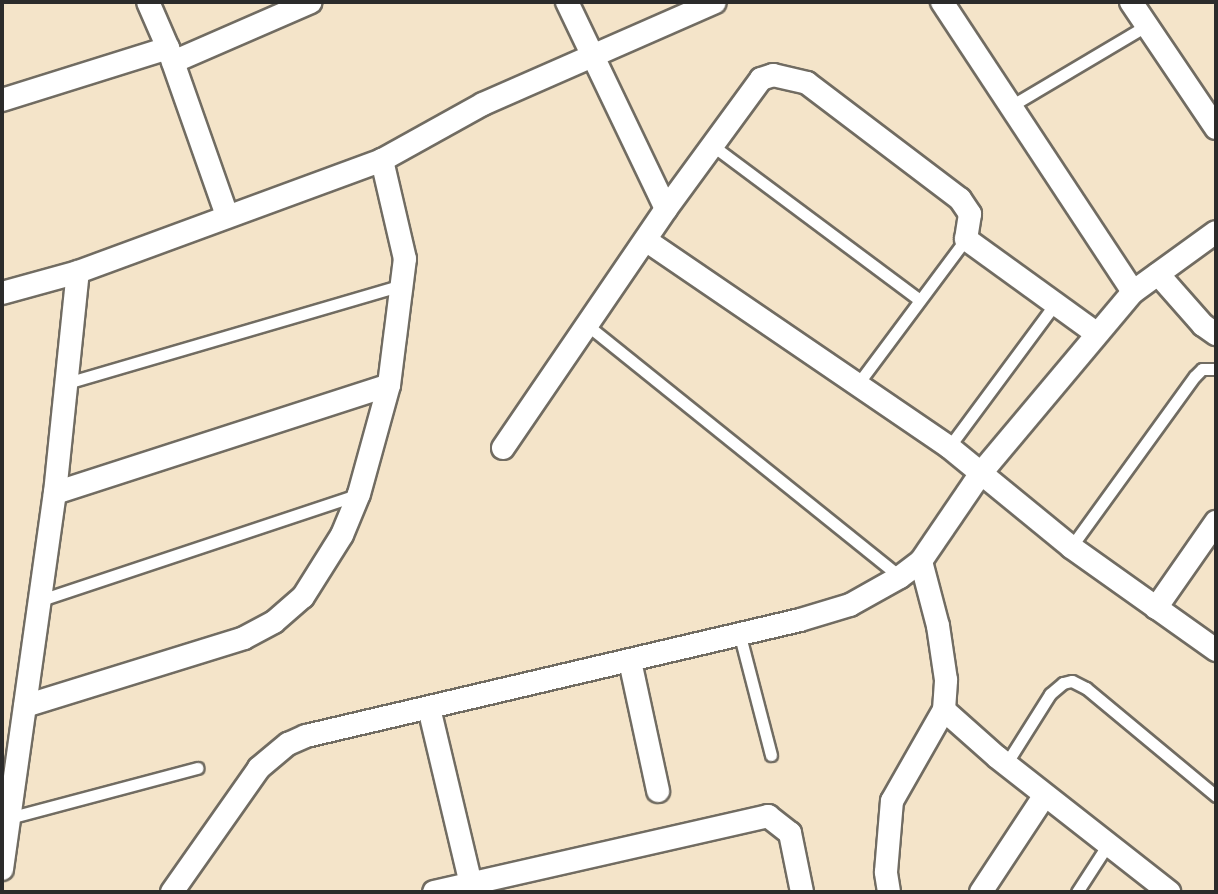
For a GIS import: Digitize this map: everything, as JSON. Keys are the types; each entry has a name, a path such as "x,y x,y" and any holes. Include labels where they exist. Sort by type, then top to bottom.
{"street":[{"path":"148,2 171,55 227,216"},
{"path":"2,100 171,55 311,2"},
{"path":"567,2 666,209"},
{"path":"2,293 78,272 382,160 483,104 715,2"},
{"path":"942,2 1133,292"},
{"path":"1131,2 1216,128"},
{"path":"503,448 666,209 761,79 788,76 807,83 960,199 970,214 966,239 1096,333"},
{"path":"16,715 244,638 274,622 303,597 342,535 359,494 389,385 405,259 382,160"},
{"path":"172,892 271,755 306,736 740,636 850,605 900,577 921,561 981,473 1133,292 1216,232"},
{"path":"647,241 949,447 1071,547 1216,650"},
{"path":"2,869 16,715 55,493 78,272"},
{"path":"1158,274 1203,325 1216,334"},
{"path":"55,493 389,385"},
{"path":"1156,608 1216,522"},
{"path":"889,892 886,872 892,801 944,710 946,680 938,626 921,561"},
{"path":"630,661 658,791"},
{"path":"429,708 472,888"},
{"path":"944,710 1006,764 1169,892"},
{"path":"981,892 1045,795"},
{"path":"434,892 472,888 768,816 790,833 802,892"}],"lane":[{"path":"1011,106 1146,26"},
{"path":"713,146 918,299"},
{"path":"857,385 918,299 966,239"},
{"path":"67,383 402,285"},
{"path":"949,447 1055,304"},
{"path":"587,325 900,577"},
{"path":"1071,547 1195,376 1202,369 1216,369"},
{"path":"38,601 359,494"},
{"path":"740,636 771,755"},
{"path":"1006,764 1050,694 1063,683 1072,681 1086,688 1216,796"},
{"path":"6,827 197,768"},
{"path":"1077,892 1108,844"}]}
